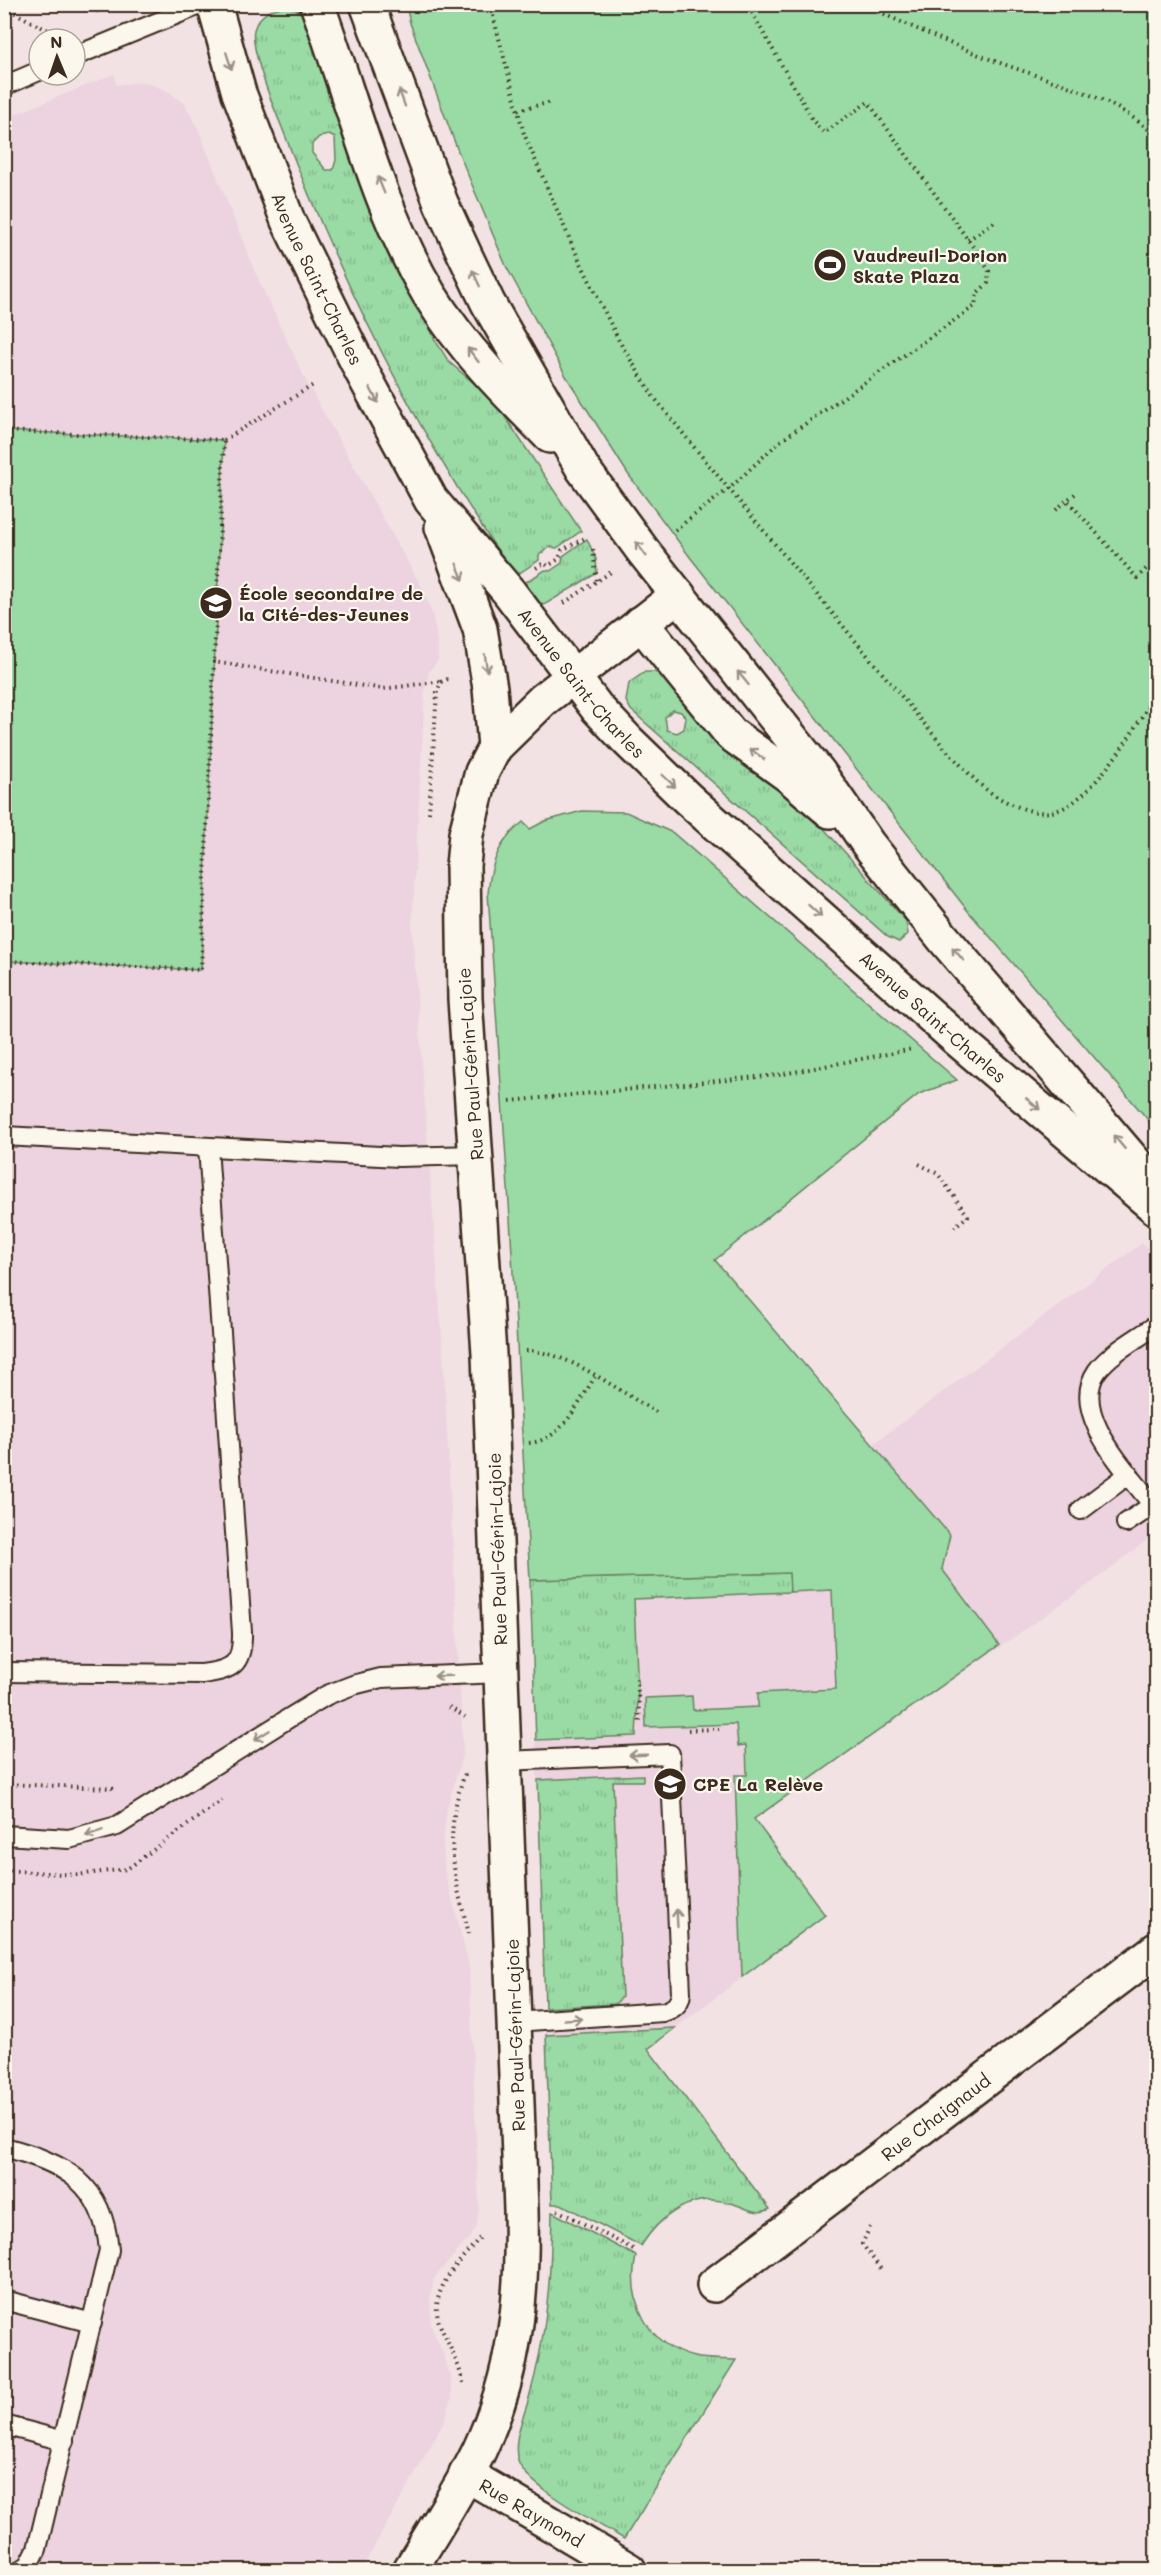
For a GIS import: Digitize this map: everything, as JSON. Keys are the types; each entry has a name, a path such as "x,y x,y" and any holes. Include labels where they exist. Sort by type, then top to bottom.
{"main road":[{"name":"Avenue Saint-Charles","path":"214,4 239,93 288,221 361,370 431,500 509,592 573,676 628,741 688,799 957,1039 1156,1208"},
{"path":"317,4 370,158 411,259 429,293 480,363 583,469 678,595 819,772 868,844 944,939 1156,1187"},
{"path":"367,4 441,203 464,253 488,303 583,469"},
{"path":"431,500 476,613 485,655 495,747"},
{"name":"Rue Paul-Gérin-Lajoie","path":"410,2571 478,2452 497,2403 514,2344 519,2313 522,2251 489,1354 465,999 463,866 474,802 482,772 495,747 524,717 573,676 678,595"},
{"path":"641,623 731,734 789,775 868,844"},
{"name":"Rue Chaignaud","path":"714,2285 1156,1950"},
{"name":"Rue Raymond","path":"466,2474 629,2571"}],"lane":[{"path":"87,51 202,4"},
{"path":"4,86 27,76"},
{"path":"4,1136 399,1157 476,1155"},
{"path":"4,1672 202,1674 224,1671 238,1660 242,1650 208,1147"},
{"path":"1126,1523 1154,1503 1129,1474 1100,1434 1091,1416 1092,1383 1096,1372 1107,1360 1156,1325"},
{"path":"1081,1510 1129,1474"},
{"path":"4,1835 69,1839 117,1826 298,1712 327,1695 353,1685 381,1678 501,1673"},
{"path":"504,1761 670,1754 681,1993 680,2000 674,2009 663,2013 514,2022"},
{"path":"4,2147 55,2164 72,2174 88,2189 102,2211 109,2250 37,2549 29,2565 21,2571"},
{"path":"4,2300 92,2323"},
{"path":"4,2425 64,2440"}],"path":[{"path":"88,18 104,4"},
{"path":"490,4 524,134 569,237 619,341 653,396 947,751 986,789 1009,802 1030,810 1052,812 1068,805 1090,788 1111,763 1156,693"},
{"path":"670,534 730,488 779,442 975,306 977,293 988,283 989,271 868,102 824,133 814,122 747,4"},
{"path":"862,4 994,61 1054,79 1098,98 1127,113 1156,136"},
{"path":"4,7 43,27"},
{"path":"518,110 552,102"},
{"path":"968,240 994,222"},
{"path":"4,431 224,440 315,384"},
{"path":"4,961 201,970 224,440"},
{"path":"1056,510 1075,494"},
{"path":"1067,500 1137,578 1148,567 1156,570"},
{"path":"527,574 544,563 548,566 559,560 562,550 584,537 593,549 597,582 558,607"},
{"path":"214,662 383,689 446,680"},
{"path":"500,1101 778,1075 909,1052 917,1046"},
{"path":"919,1164 938,1174 968,1216 954,1227"},
{"path":"517,1351 545,1352 563,1358 656,1412"},
{"path":"522,1444 547,1439 565,1424 595,1377"},
{"path":"637,1678 641,1733"},
{"path":"444,1706 471,1721"},
{"path":"686,1730 719,1729"},
{"path":"467,1768 456,1802 451,1852 471,1939"},
{"path":"4,1784 112,1788"},
{"path":"4,1795 7,1801"},
{"path":"4,1870 76,1875 127,1869 228,1795"},
{"path":"551,2208 561,2211 636,2251"},
{"path":"870,2227 862,2244 884,2272"},
{"path":"463,2392 460,2368 439,2322 441,2288 446,2277 483,2233"}],"shaded area":[{"path":"114,74 116,85 143,82 166,90 185,104 199,131 257,277 309,387 423,589 433,617 438,649 438,660 429,672 425,691 412,926 443,1352 463,1753 447,1808 443,1843 445,1872 469,1965 479,2209 477,2226 470,2237 434,2278 430,2300 431,2326 450,2376 452,2397 444,2422 361,2570 5,2570 4,119 87,87"},
{"name":"CPE La Relève","path":"1142,1243 1156,1256 1156,1533 1094,1581 754,1819 825,1915 675,2028 546,2034 530,1580 790,1573 950,1535 872,1445"}],"green space":[{"path":"406,5 1128,5 1156,13 1156,1129 968,911 690,557 628,474 566,376 506,266 458,151 410,23"},
{"path":"289,6 306,15 403,271 435,340 449,362 494,400 581,531 557,548 550,547 539,555 539,560 515,576 446,469 384,358 356,301 305,184 268,92 255,50 256,24 267,12","holes":["329,135 335,138 336,160 333,170 326,170 312,153 312,144 319,137"]},
{"path":"5,431 224,440 201,970 5,961"},
{"path":"587,539 596,559 597,573 544,605 535,601 520,586 545,570 550,571 562,563 563,556"},
{"path":"645,672 655,672 662,676 729,755 769,778 810,813 906,921 908,934 899,942 888,937 631,710 626,701 629,683","holes":["673,710 681,712 686,718 684,729 677,733 667,730 665,717"]},
{"path":"582,811 626,812 673,833 957,1080 919,1094 715,1260 950,1535 942,1569 999,1645 754,1819 825,1915 742,1977 735,1775 747,1775 746,1745 738,1746 736,1724 646,1727 645,1698 692,1696 693,1710 758,1707 758,1693 836,1689 832,1590 790,1592 789,1573 530,1580 510,1218 488,893 491,872 498,853 508,837 523,822 530,829 545,821"},
{"path":"790,1573 790,1592 634,1599 638,1698 636,1736 536,1740 530,1580"},
{"path":"643,1775 643,1781 613,1781 622,1997 615,2004 545,2008 538,1780"},
{"path":"675,2028 648,2049 770,2209 760,2212 716,2200 690,2203 667,2216 641,2246 561,2204 552,2204 546,2035"},
{"path":"552,2212 636,2256 634,2289 638,2305 644,2319 664,2343 694,2357 736,2360 624,2539 549,2493 524,2471 518,2461 516,2445 535,2375 544,2329 551,2259"}],"place":[{"name":"Vaudreuil-Dorion Skate Plaza","path":"830,265"},
{"name":"École secondaire de la Cité-des-Jeunes","path":"216,603"},
{"name":"CPE La Relève","path":"670,1784"}]}
